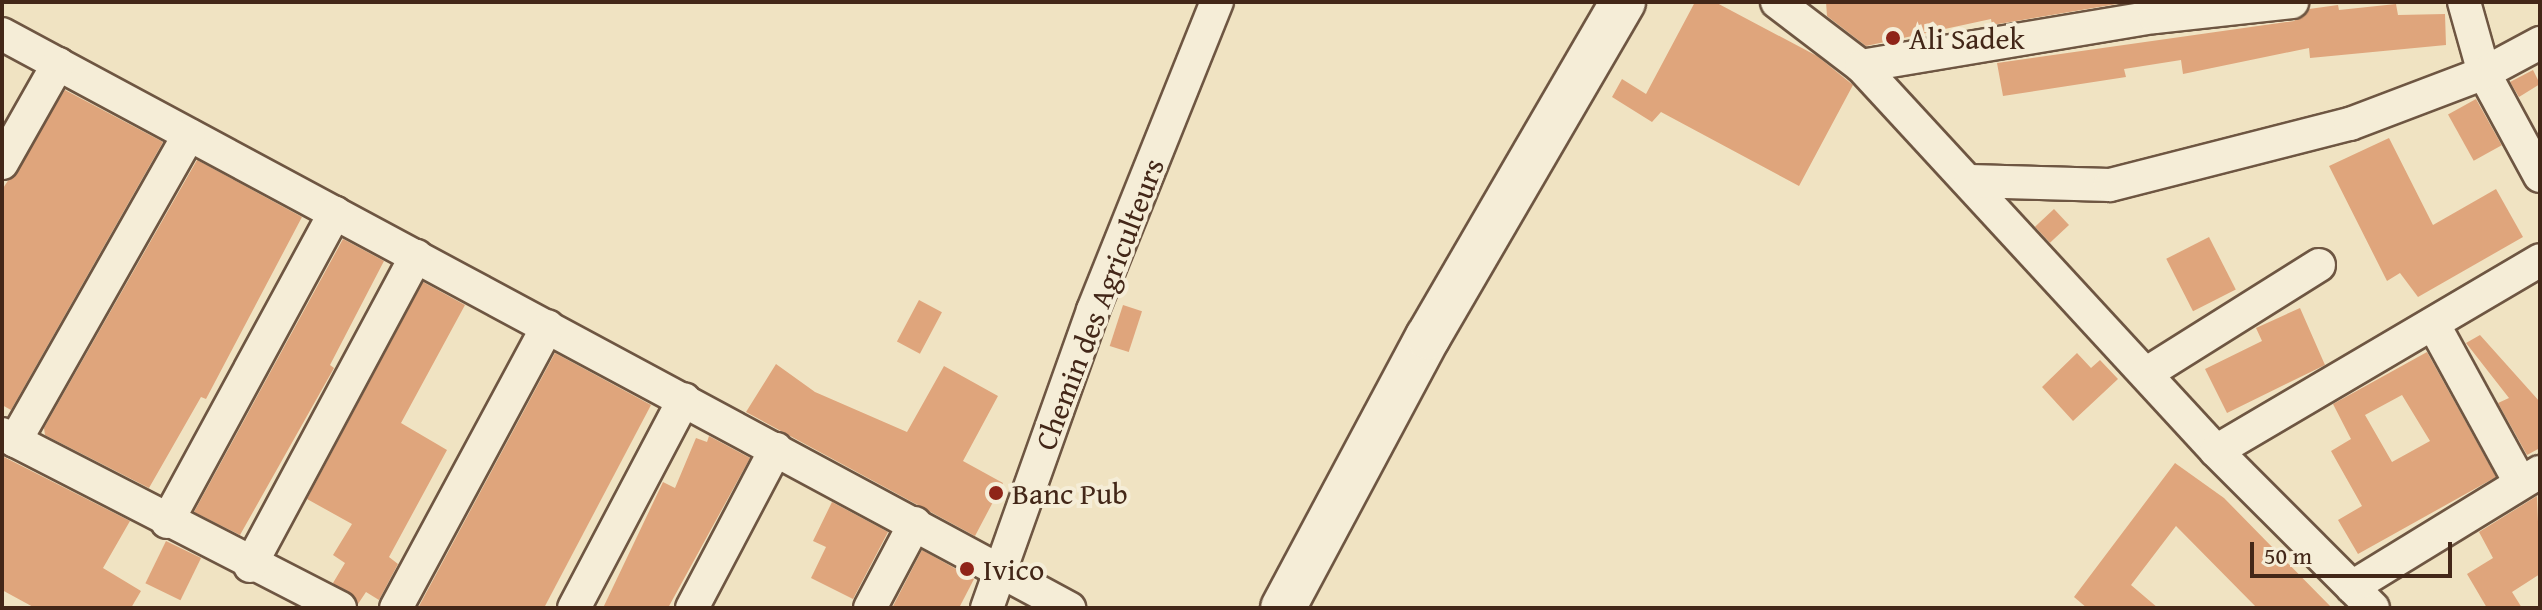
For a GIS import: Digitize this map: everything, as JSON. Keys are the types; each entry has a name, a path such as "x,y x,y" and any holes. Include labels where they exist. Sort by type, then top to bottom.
{"main road":[{"path":"1250,608 1589,2"},
{"path":"1283,608 1428,337 1623,2"}],"street":[{"name":"Chemin des Agriculteurs","path":"987,608 1093,310 1217,2"},
{"path":"1777,2 1861,66 2216,451 2362,597 2530,477 2435,327"},
{"path":"1861,66 2155,17 2292,2"},
{"path":"2464,2 2484,73 2540,176"},
{"path":"2,34 1003,568 1069,608"},
{"path":"1970,181 2110,185 2350,124 2484,73 2540,43"},
{"path":"2,163 58,64"},
{"path":"189,135 9,438 250,566 340,608"},
{"path":"167,522 335,213"},
{"path":"250,566 416,256"},
{"path":"2216,451 2435,327 2540,260"},
{"path":"2147,373 2319,265"},
{"path":"396,608 548,326"},
{"path":"574,608 684,399"},
{"path":"692,608 776,449"},
{"path":"870,608 915,523"}],"building":[{"path":"1695,2 1715,2 1817,56 1853,85 1799,186 1661,112 1652,122 1612,97 1622,79 1646,94"},
{"path":"1826,2 2129,2 1992,25 1991,19 1866,46 1827,16"},
{"path":"2396,4 2398,15 2445,14 2446,45 2310,58 2309,48 2183,74 2181,60 2124,69 2126,77 2003,96 1997,63 2294,21 2309,9 2338,5 2339,10"},
{"path":"2533,70 2540,84 2519,97 2510,82"},
{"path":"65,90 163,142 11,410 2,405 2,190"},
{"path":"2476,99 2502,145 2474,161 2448,115"},
{"path":"2389,138 2433,225 2496,189 2523,237 2418,297 2400,273 2387,281 2329,166"},
{"path":"197,160 302,217 206,399 201,397 149,488 45,435 44,428"},
{"path":"2054,209 2069,225 2050,243 2035,227"},
{"path":"2209,237 2236,290 2193,311 2166,259"},
{"path":"343,239 384,261 330,365 334,368 240,535 194,512"},
{"path":"423,282 465,305 401,423 447,450 389,557 398,564 379,600 366,592 358,604 333,583 345,563 333,555 352,524 307,499"},
{"path":"919,300 942,312 920,354 897,341"},
{"path":"1123,305 1142,311 1129,352 1110,346"},
{"path":"2300,308 2325,365 2227,413 2205,369 2262,341 2256,328"},
{"path":"2480,335 2540,402 2540,448 2527,455 2498,403 2509,398 2466,343"},
{"path":"2427,352 2496,477 2358,554 2338,520 2362,506 2331,451 2351,439 2333,404","holes":["2402,395 2430,441 2392,462 2365,415"]},
{"path":"555,353 651,405 544,608 418,608"},
{"path":"2077,353 2091,368 2100,360 2118,379 2073,421 2042,387"},
{"path":"776,364 815,392 907,432 944,366 998,396 963,461 1003,483 975,536 746,412"},
{"path":"709,436 750,458 668,608 603,608 663,482 675,488 696,438 707,442"},
{"path":"2,456 130,521 103,568 141,591 131,608 35,608 2,590"},
{"path":"2175,463 2224,498 2332,608 2257,608 2176,526 2131,585 2158,608 2087,608 2074,597"},
{"path":"2537,496 2540,574 2512,592 2522,608 2487,608 2467,574 2493,558 2479,532"},
{"path":"832,502 888,532 853,599 811,578 826,547 813,541"},
{"path":"166,541 201,558 180,600 145,583"},
{"path":"922,550 974,579 959,608 892,608"}],"place":[{"name":"Ali Sadek","path":"1893,38"},
{"name":"Banc Pub","path":"996,493"},
{"name":"Ivico","path":"967,569"}]}
